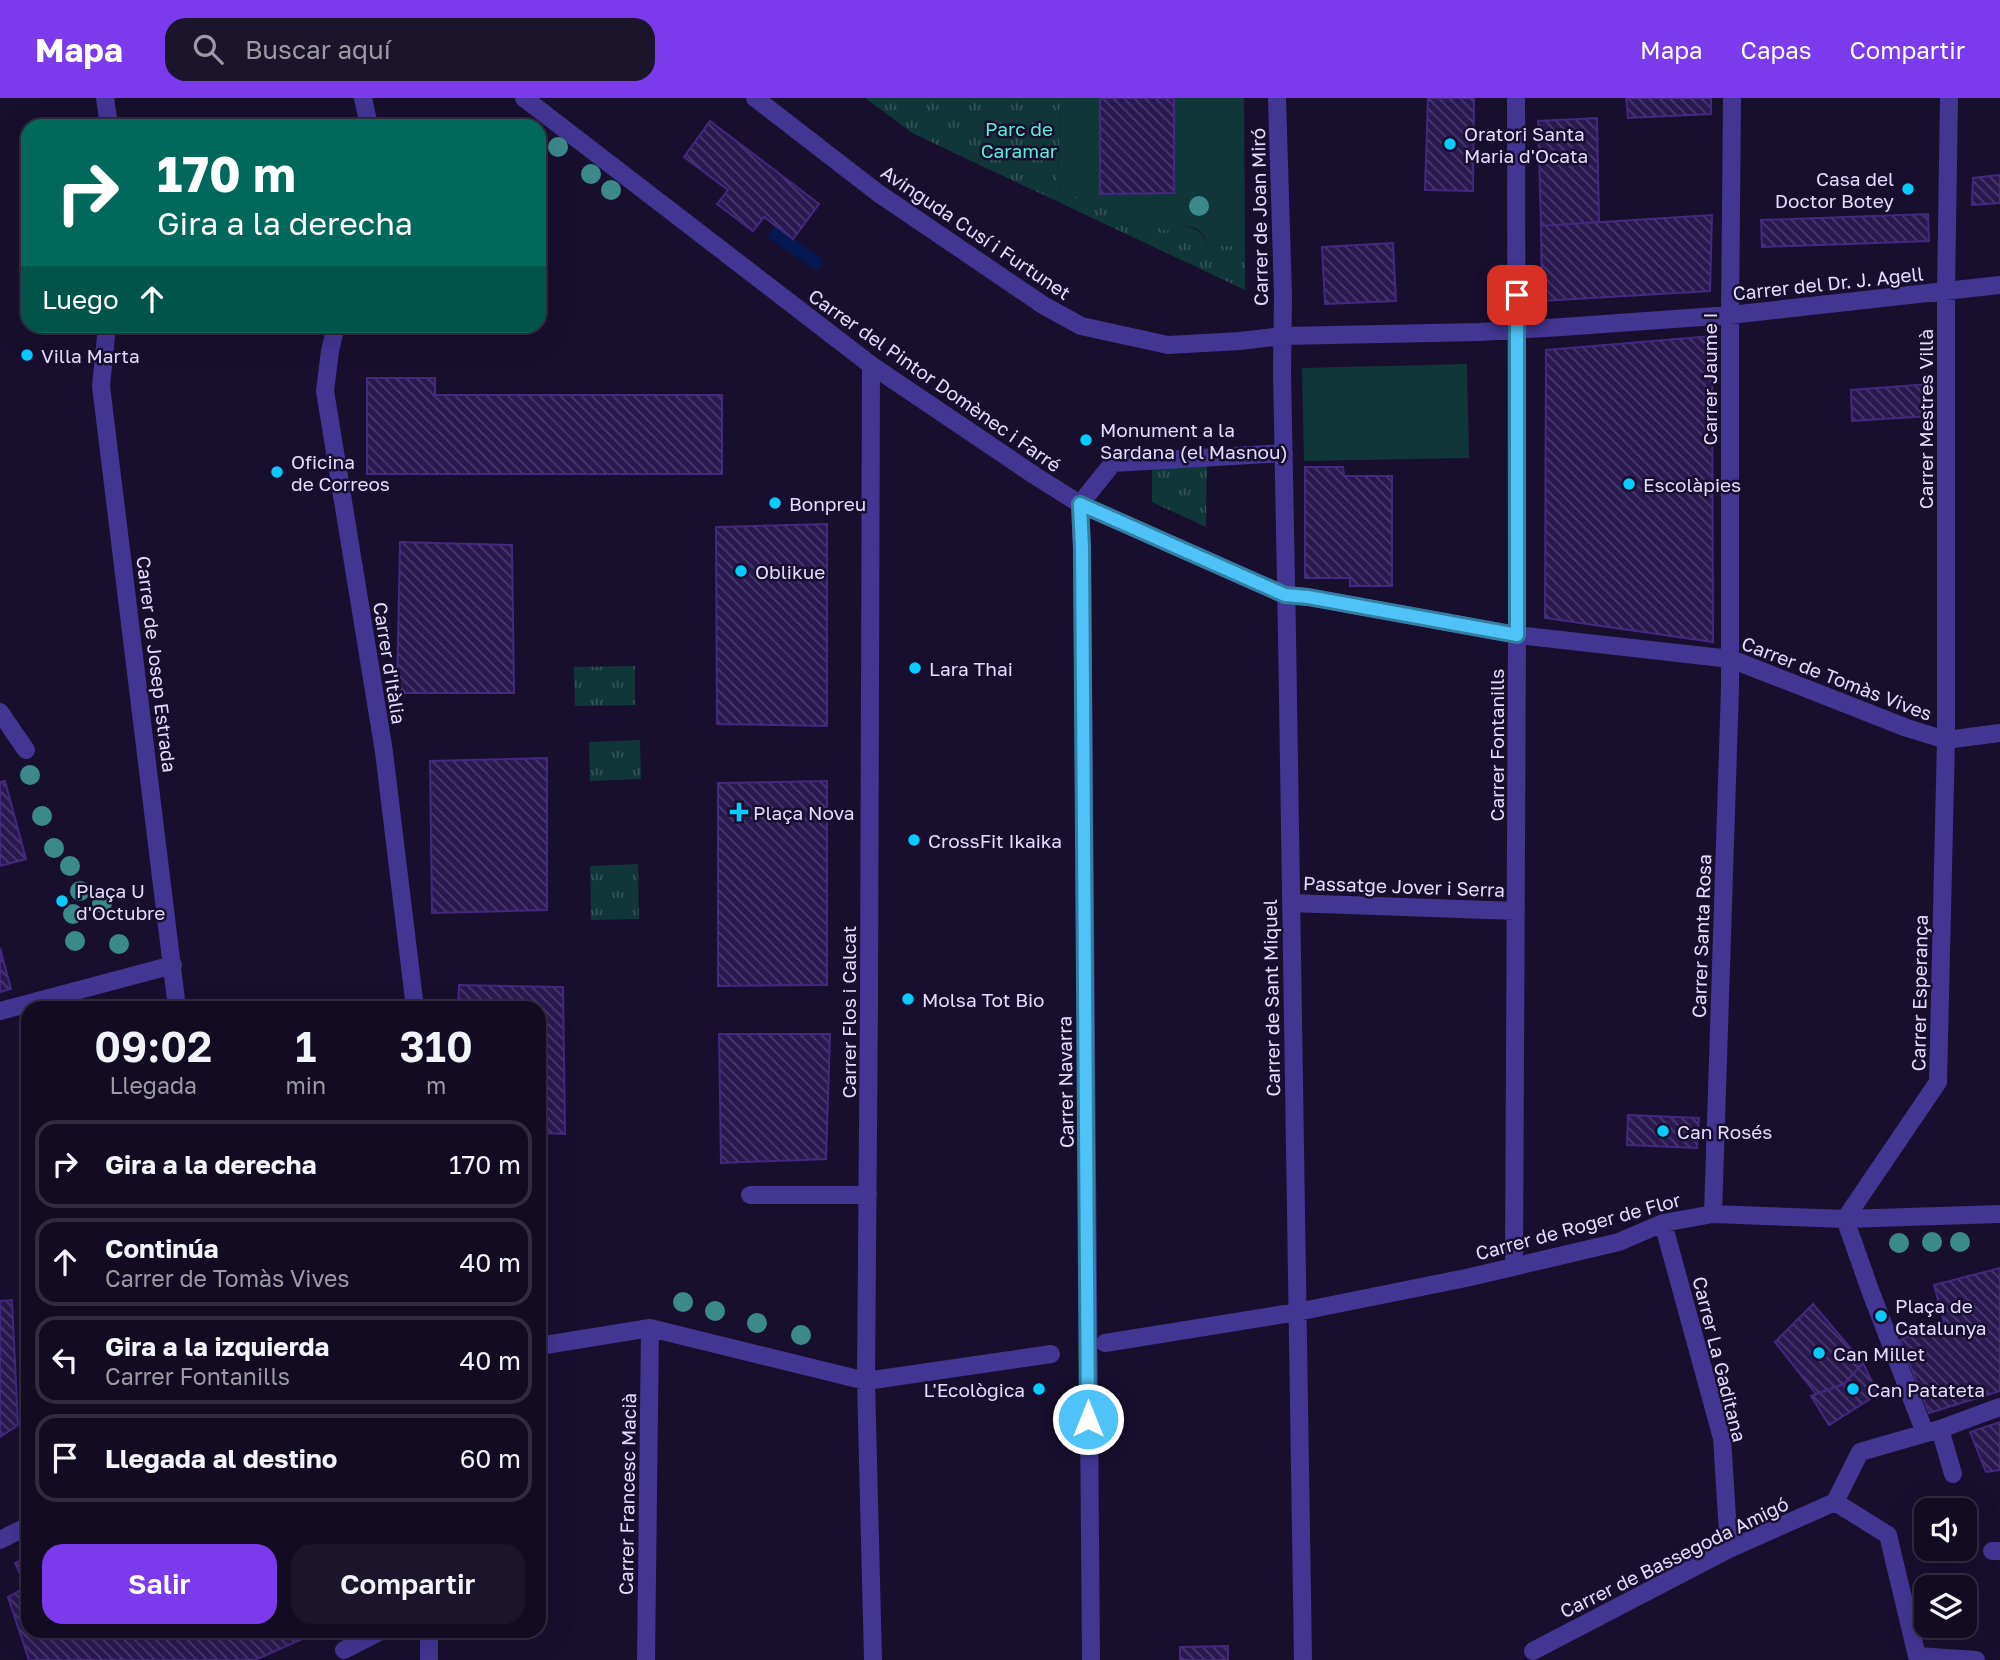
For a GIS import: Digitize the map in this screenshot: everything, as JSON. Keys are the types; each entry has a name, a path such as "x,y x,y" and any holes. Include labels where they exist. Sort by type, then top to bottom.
{"street":[{"path":"105,98 108,119"},
{"path":"363,98 368,119"},
{"name":"Carrer del Pintor Domènec i Farré","path":"524,98 871,365 1080,504 1285,595"},
{"name":"Avinguda Cusí i Furtunet","path":"755,98 878,193 1042,305 1081,326 1168,345 1282,336"},
{"name":"Carrer de Joan Miró","path":"1277,98 1282,336"},
{"name":"Carrer Fontanills","path":"1514,1266 1516,98"},
{"name":"Carrer Jaume I","path":"1731,659 1732,98"},
{"name":"Carrer Mestres Villà","path":"1946,740 1949,98"},
{"name":"Carrer del Dr. J. Agell","path":"1282,336 1517,330 1730,315 2000,285"},
{"name":"Carrer de Josep Estrada","path":"106,333 101,386 176,1001"},
{"name":"Carrer d'Itàlia","path":"334,333 325,391 384,752 414,1001"},
{"name":"Carrer de Sant Miquel","path":"1282,336 1303,1660"},
{"name":"Carrer Flos i Calcat","path":"871,365 866,1381 873,1660"},
{"path":"1080,504 1113,463 1284,453"},
{"name":"Carrer Navarra","path":"1080,504 1091,1660"},
{"name":"Carrer de Tomàs Vives","path":"1285,595 1517,635 1731,659 1907,728 1946,740 2000,733"},
{"name":"Carrer Santa Rosa","path":"1713,1214 1731,659"},
{"path":"0,712 26,750"},
{"name":"Carrer Esperança","path":"1845,1219 1938,1082 1946,740"},
{"name":"Passatge Jover i Serra","path":"1291,903 1516,911"},
{"path":"38,1001 173,965"},
{"path":"0,1011 21,1005"},
{"path":"750,1195 868,1195"},
{"name":"Carrer de Roger de Flor","path":"1105,1343 1297,1312 1514,1266 1619,1242 1662,1223 1713,1214 1845,1219 2000,1214"},
{"path":"1845,1219 1870,1290 1953,1474"},
{"name":"Carrer La Gaditana","path":"1662,1223 1722,1438 1729,1549"},
{"path":"546,1345 650,1328 866,1381 1051,1354"},
{"name":"Carrer Francesc Macià","path":"646,1660 650,1328"},
{"path":"1976,1660 1918,1658 1888,1535 1835,1502 1860,1452 1933,1431 2000,1407"},
{"name":"Carrer de Bassegoda Amigó","path":"1533,1651 1729,1549 1835,1502"},
{"path":"0,1540 21,1530"},
{"path":"344,1650 367,1638"},
{"path":"429,1638 429,1660"}],"green space":[{"name":"Parc de Caramar","path":"865,98 1060,98 1058,190 1192,228 1203,236 1208,245 1245,246 1245,290 914,134"},
{"path":"1060,98 1100,98 1101,194 1174,193 1174,98 1244,98 1245,246 1208,245 1197,229 1185,226 1167,231 1058,190"},
{"path":"1467,364 1469,458 1304,461 1302,368"},
{"path":"1207,458 1206,527 1152,502 1152,461"},
{"path":"635,666 635,705 575,706 574,667"},
{"path":"640,740 641,779 590,781 589,742"},
{"path":"638,864 639,919 591,920 590,866"}],"shaded area":[{"path":"775,226 824,260 817,271 767,237"}],"building":[{"path":"1100,98 1174,98 1174,193 1100,194"},
{"name":"Oratori Santa Maria d'Ocata","path":"1428,98 1474,98 1473,191 1425,190"},
{"path":"1626,98 1711,98 1711,114 1628,118"},
{"path":"1597,118 1599,222 1541,226 1538,121"},
{"path":"710,121 819,204 793,239 764,217 753,231 717,204 728,190 684,157"},
{"path":"2000,175 2000,203 1972,205 1973,178"},
{"path":"1928,214 1929,241 1762,247 1761,220"},
{"path":"1712,215 1710,291 1542,301 1541,226"},
{"path":"1393,243 1396,301 1325,304 1322,247"},
{"name":"Escolàpies","path":"1712,336 1713,642 1545,618 1546,350"},
{"path":"367,378 435,378 435,395 722,395 722,474 367,474"},
{"path":"1930,384 1930,416 1852,421 1851,390"},
{"path":"1305,467 1343,467 1344,476 1392,476 1392,586 1350,586 1350,578 1305,578"},
{"path":"827,524 827,726 717,724 716,527"},
{"path":"400,542 512,545 514,693 397,693"},
{"path":"547,758 547,910 432,913 430,761"},
{"path":"5,781 26,859 0,866 0,782"},
{"path":"827,781 827,985 718,986 718,783"},
{"path":"0,948 11,989 0,992"},
{"path":"459,985 563,987 565,1134 546,1133 546,1001 458,1001"},
{"path":"719,1034 830,1034 826,1159 721,1163"},
{"name":"Can Rosés","path":"1628,1115 1699,1118 1697,1148 1627,1145"},
{"path":"2000,1268 2000,1391 1929,1413 1900,1340 1944,1322 1934,1285"},
{"path":"12,1300 18,1425 0,1437 0,1301"},
{"name":"Can Millet","path":"1813,1304 1863,1363 1844,1384 1816,1394 1775,1342"},
{"name":"Can Patateta","path":"1863,1363 1878,1394 1829,1425 1811,1396 1844,1384"},
{"path":"2000,1422 2000,1470 1986,1472 1970,1432"},
{"path":"21,1560 21,1576 15,1563"},
{"path":"21,1590 21,1636 8,1597"},
{"path":"22,1638 304,1638 255,1660 29,1660"},
{"path":"1228,1646 1228,1660 1180,1660 1180,1647"}],"place":[{"name":"Oratori Santa Maria d'Ocata","path":"1450,144"},
{"name":"Casa del Doctor Botey","path":"1908,189"},
{"name":"Villa Marta","path":"27,355"},
{"name":"Monument a la Sardana (el Masnou)","path":"1086,440"},
{"name":"Oficina de Correos","path":"277,472"},
{"name":"Escolàpies","path":"1629,484"},
{"name":"Bonpreu","path":"775,503"},
{"name":"Oblikue","path":"741,571"},
{"name":"Lara Thai","path":"915,668"},
{"name":"Plaça Nova","path":"739,812"},
{"name":"CrossFit Ikaika","path":"914,840"},
{"name":"Plaça U d'Octubre","path":"62,901"},
{"name":"Molsa Tot Bio","path":"908,999"},
{"name":"Can Rosés","path":"1663,1131"},
{"name":"Plaça de Catalunya","path":"1881,1316"},
{"name":"Can Millet","path":"1819,1353"},
{"name":"L'Ecològica","path":"1039,1389"},
{"name":"Can Patateta","path":"1853,1389"}],"route":[{"path":"1088,1419 1080,504 1285,595 1517,635 1517,295"}]}
